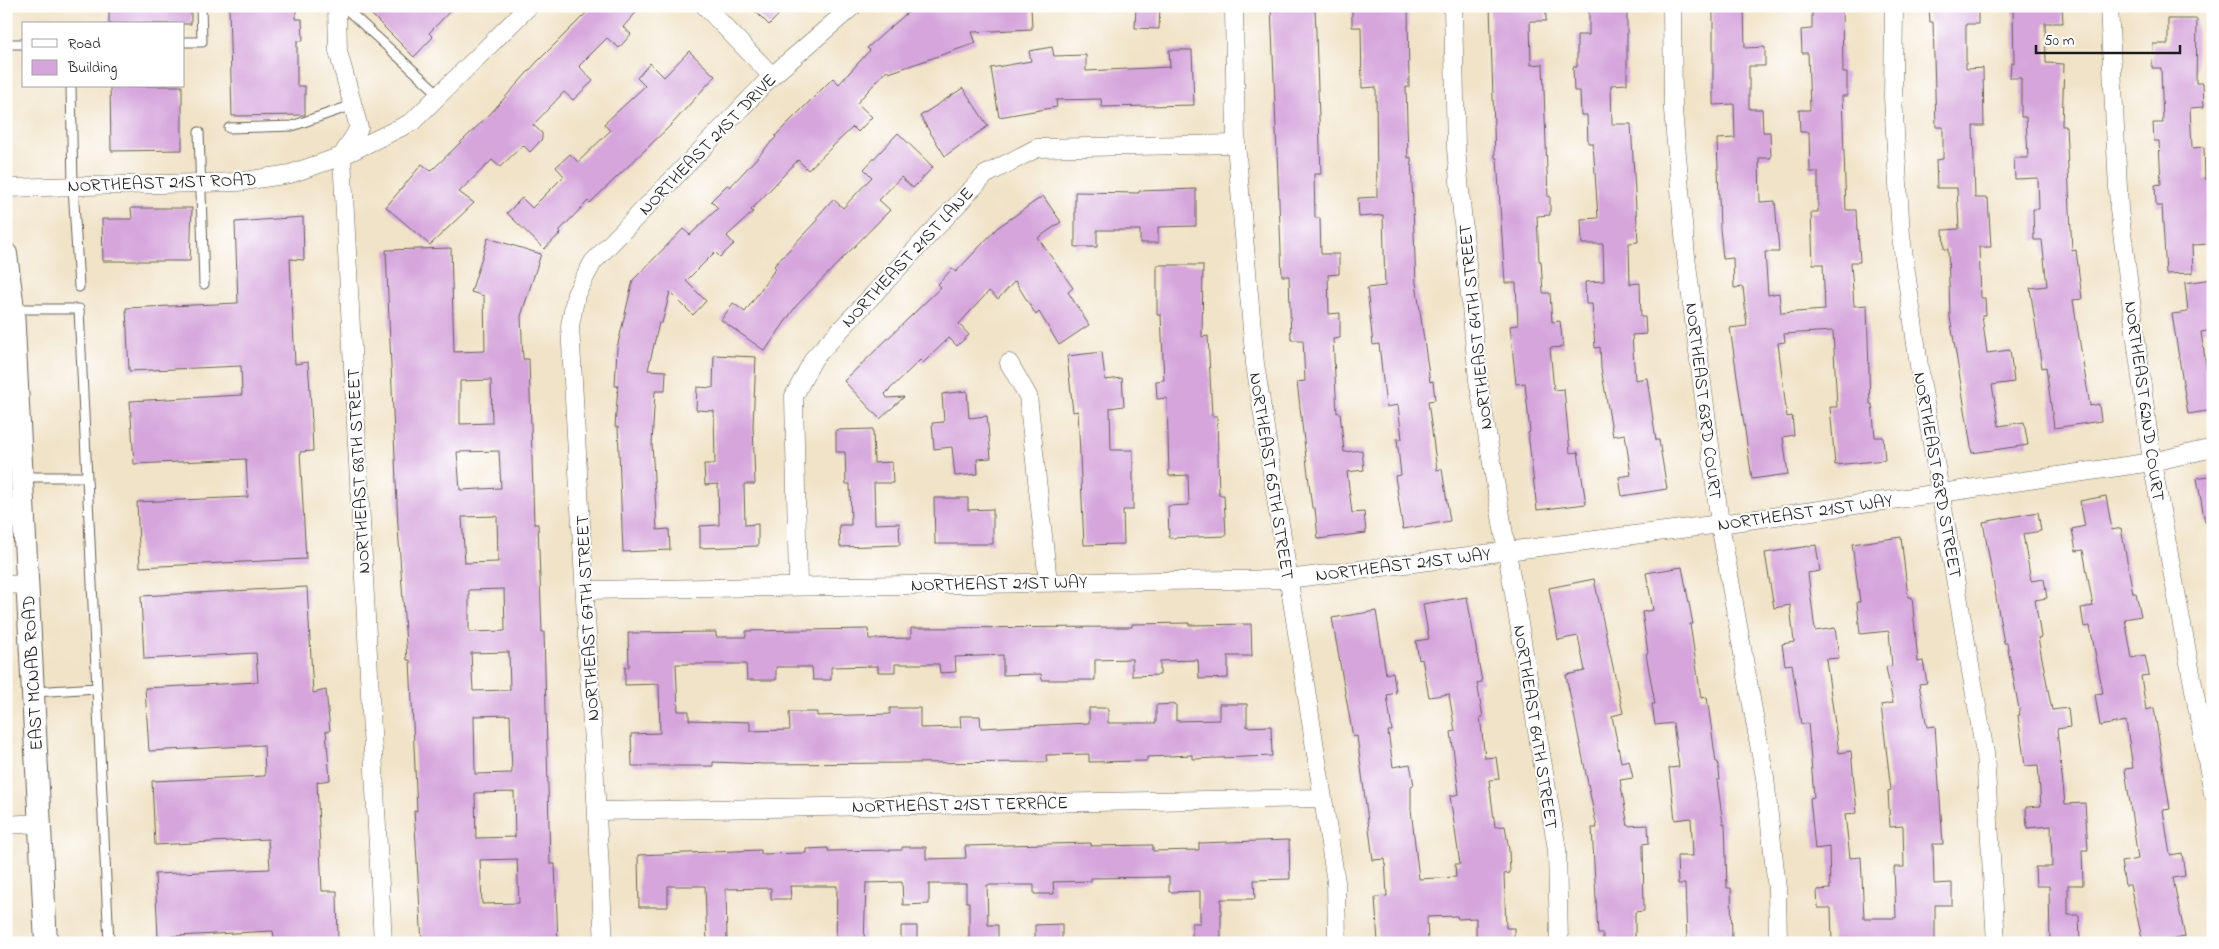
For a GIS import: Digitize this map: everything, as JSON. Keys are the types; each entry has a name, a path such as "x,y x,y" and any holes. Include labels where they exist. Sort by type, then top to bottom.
{"street":[{"path":"337,6 338,50 359,128 342,156"},
{"name":"NORTHEAST 21ST ROAD","path":"6,188 238,182 290,174 342,156 412,122 529,6"},
{"path":"705,6 772,76"},
{"name":"NORTHEAST 21ST DRIVE","path":"576,294 593,262 772,76 853,6"},
{"name":"NORTHEAST 65TH STREET","path":"1234,6 1236,144 1255,364 1336,882 1337,943"},
{"name":"NORTHEAST 64TH STREET","path":"1453,6 1456,149 1478,380 1556,849 1559,943"},
{"name":"NORTHEAST 63RD COURT","path":"1672,6 1673,110 1686,257 1720,524 1765,778 1777,889 1778,943"},
{"name":"NORTHEAST 63RD STREET","path":"1894,6 1894,97 1901,236 1921,380 1985,753 1996,943"},
{"name":"NORTHEAST 62ND COURT","path":"2109,6 2119,209 2152,462 2213,793"},
{"name":"NORTHEAST 21ST LANE","path":"798,586 794,396 814,358 985,175 1038,148 1236,144"},
{"name":"NORTHEAST 68TH STREET","path":"342,156 383,943"},
{"name":"EAST MCNAB ROAD","path":"6,254 13,309 21,477 17,584 33,692 46,943"},
{"name":"NORTHEAST 67TH STREET","path":"576,294 570,326 604,943"},
{"path":"1009,363 1028,396 1048,582"},
{"name":"NORTHEAST 21ST WAY","path":"586,590 1288,578 1508,552 1941,493 2152,462 2213,448"},
{"name":"NORTHEAST 21ST TERRACE","path":"598,811 1322,798"},
{"path":"6,825 39,823"}],"lane":[{"path":"185,42 202,42 201,6"},
{"path":"343,6 440,95"},
{"path":"6,44 22,44"},
{"path":"71,88 73,186 79,287"},
{"path":"229,128 292,126 353,104"},
{"path":"199,132 204,284"},
{"path":"13,309 79,309 110,943"},
{"path":"21,477 87,476"},
{"path":"33,692 97,688"}],"building":[{"path":"109,6 191,6 191,24 185,24 185,22 109,22"},
{"path":"229,6 296,6 296,19 302,19 303,41 297,41 297,86 305,86 305,115 232,116"},
{"path":"363,6 455,6 429,33 433,37 414,57"},
{"path":"593,6 642,6 623,27 631,34 619,48 607,38 579,66 593,81 573,100 564,92 533,125 542,133 542,139 530,152 523,145 500,167 492,160 459,192 474,203 430,245 386,207 422,164 431,171 490,114 537,62"},
{"path":"750,6 787,6 769,25"},
{"path":"915,6 1031,6 1032,29 972,32 976,43 889,73 887,70 857,103 872,117 858,132 853,127 808,170 798,160 751,210 753,212 727,236 734,244 720,257 715,252 686,281 706,301 693,315 670,292 662,323 659,323 648,370 666,371 665,391 655,391 652,444 657,530 669,529 670,550 623,552 618,427 615,427 618,386 615,386 617,348 633,280 683,229 690,235 718,208 711,201 727,185 730,187 775,136 833,78 839,84 870,50 867,48"},
{"path":"1136,6 1160,6 1159,29 1135,28"},
{"path":"1271,6 1315,6 1321,174 1314,174 1315,218 1320,218 1321,254 1339,254 1339,274 1328,275 1329,314 1340,313 1340,338 1333,339 1337,413 1340,412 1344,452 1362,450 1364,470 1347,472 1352,513 1364,512 1366,533 1318,539 1315,508 1312,508 1297,382 1305,381 1303,340 1291,340 1289,276 1282,276"},
{"path":"1352,6 1408,6 1409,87 1406,87 1408,158 1411,157 1416,283 1430,382 1433,381 1435,400 1428,401 1437,470 1442,469 1450,521 1403,529 1395,476 1401,475 1397,439 1402,439 1398,405 1386,407 1379,344 1373,345 1367,288 1385,286 1383,215 1359,217 1358,198 1377,197 1376,87 1362,88 1361,27 1352,27"},
{"path":"1490,6 1546,6 1546,21 1530,21 1531,65 1543,64 1548,197 1550,196 1550,215 1537,216 1539,261 1541,261 1543,293 1550,293 1552,322 1560,321 1563,347 1550,348 1554,390 1564,389 1570,453 1578,452 1586,504 1537,510 1528,433 1530,432 1525,383 1516,384 1510,326 1518,325 1516,283 1505,283 1497,158 1495,158"},
{"path":"1589,6 1627,6 1627,84 1611,85 1612,124 1631,124 1638,242 1629,243 1630,284 1640,283 1641,317 1645,317 1646,334 1632,335 1635,380 1647,378 1656,440 1659,440 1667,489 1622,496 1619,477 1631,475 1625,434 1613,436 1601,368 1600,347 1595,348 1592,304 1586,304 1585,282 1604,281 1603,244 1582,244 1581,219 1598,218 1593,143 1588,143 1587,115 1581,115 1580,91 1574,91 1573,67 1577,67 1577,35 1589,35"},
{"path":"1713,6 1744,6 1745,48 1765,47 1765,66 1749,66 1749,109 1762,109 1763,132 1770,132 1771,158 1759,158 1760,202 1775,201 1779,252 1765,252 1768,295 1779,293 1781,313 1825,310 1823,264 1813,264 1811,212 1818,212 1818,172 1810,172 1809,132 1800,132 1799,110 1810,110 1808,53 1802,53 1801,30 1812,29 1812,7 1842,6 1843,73 1847,73 1847,96 1842,96 1846,210 1856,210 1860,262 1851,262 1854,306 1867,305 1870,404 1872,404 1875,437 1883,437 1885,460 1835,465 1830,407 1837,407 1833,331 1784,334 1785,342 1778,343 1787,417 1792,416 1794,435 1783,437 1788,474 1752,479 1730,328 1747,326 1743,287 1734,288 1733,258 1723,259 1720,228 1717,139 1735,138 1734,104 1713,105"},
{"path":"1929,6 1978,6 1978,24 1966,24 1966,69 1983,68 1984,126 1973,126 1975,198 1988,198 1991,247 1979,247 1981,298 1985,298 1986,315 1982,315 1987,353 2010,350 2014,382 1992,385 1999,426 2024,422 2028,445 1972,453 1950,317 1948,249 1944,249 1943,230 1959,229 1957,188 1937,188 1936,160 1943,159 1943,127 1936,127 1933,22 1930,22"},
{"path":"2013,6 2062,6 2063,23 2045,23 2046,63 2064,64 2062,126 2066,126 2072,251 2076,250 2082,299 2073,300 2090,406 2099,404 2101,421 2054,428 2046,367 2042,368 2030,288 2047,286 2042,240 2034,240 2033,209 2039,209 2038,178 2015,179 2014,158 2028,158 2026,117 2021,117 2021,78 2010,78 2011,63 2014,63"},
{"path":"2168,19 2197,19 2196,83 2203,83 2204,107 2190,108 2192,148 2204,147 2205,179 2213,178 2213,244 2192,245 2193,273 2166,274 2162,206 2156,206 2155,185 2161,184 2159,141 2154,141 2153,123 2163,123 2161,68 2152,68 2153,44 2168,44"},
{"path":"1052,47 1054,56 1086,55 1086,71 1170,67 1169,50 1192,50 1194,105 1102,107 1101,99 1056,100 1057,107 999,117 991,68 1031,61 1029,51"},
{"path":"689,51 715,76 673,123 590,203 588,201 559,231 561,233 544,249 507,213 522,198 532,208 564,176 556,167 570,154 578,162 610,131 604,124 645,86 637,78 650,63 664,77"},
{"path":"110,88 182,88 182,150 111,151"},
{"path":"963,88 988,126 945,156 920,116"},
{"path":"898,133 933,167 913,188 901,177 879,200 890,210 796,306 765,351 721,320 733,303 745,312 776,268 774,266 818,219 816,218 833,199 843,208 872,177 864,169"},
{"path":"1196,189 1196,226 1158,227 1158,243 1140,243 1140,230 1097,230 1097,247 1075,247 1075,192 1139,193 1139,191"},
{"path":"1043,196 1061,222 1038,238 1073,288 1068,292 1089,325 1059,345 1039,312 1036,315 1015,281 998,299 989,291 959,324 969,335 957,346 949,338 923,363 920,360 885,394 887,398 904,397 880,419 844,381 941,287 938,284 952,269 956,272 997,228"},
{"path":"131,208 192,208 190,261 103,261 102,219 132,219"},
{"path":"303,217 304,260 290,259 295,364 308,362 311,405 313,451 300,452 306,559 140,567 137,502 248,497 246,459 134,464 130,401 242,395 241,366 129,371 126,308 238,303 235,222"},
{"path":"488,238 541,254 521,316 523,359 529,359 534,524 538,524 542,632 544,632 550,864 555,864 558,943 422,943 414,811 417,811 410,660 407,660 398,527 386,250 451,248 454,352 485,351 484,296 471,292","holes":["491,380 492,423 460,424 460,381","499,451 501,488 460,490 457,452","497,516 498,562 465,563 462,517","504,589 505,631 469,632 469,590","509,652 510,690 473,691 471,653","510,715 512,773 475,774 474,716","514,792 515,837 476,838 475,793","517,859 519,903 482,904 480,860"]},
{"path":"1157,265 1203,265 1202,337 1208,336 1212,416 1217,416 1219,495 1224,495 1226,536 1169,538 1168,506 1189,505 1188,475 1169,476 1167,398 1157,399 1156,381 1164,380 1161,315 1157,315"},
{"path":"2213,279 2213,330 2201,332 2208,378 2213,377 2213,410 2188,414 2172,314 2188,312 2185,283"},
{"path":"1102,352 1105,380 1122,378 1124,406 1110,408 1111,450 1133,450 1133,510 1123,510 1124,544 1084,545 1078,411 1073,412 1067,356"},
{"path":"714,355 756,357 753,425 755,484 744,484 745,525 758,524 758,546 700,548 700,526 719,525 718,484 705,485 704,464 715,464 714,411 696,410 697,387 713,388"},
{"path":"967,391 969,418 987,416 991,458 977,459 978,474 955,476 952,447 934,449 932,423 944,422 942,394"},
{"path":"873,429 874,463 892,462 893,483 874,483 875,524 899,523 900,545 840,547 839,525 851,525 850,484 846,484 845,452 836,452 836,430"},
{"path":"2213,475 2213,521 2205,522 2197,478"},
{"path":"2106,496 2112,530 2121,528 2133,593 2136,593 2141,616 2125,619 2132,658 2145,655 2149,675 2141,676 2146,710 2154,708 2170,809 2163,810 2170,855 2182,853 2185,876 2173,878 2185,937 2157,943 2143,943 2130,885 2125,885 2121,862 2138,859 2125,769 2133,768 2126,721 2100,726 2095,694 2103,693 2090,626 2084,627 2081,608 2093,606 2083,550 2076,551 2072,529 2085,526 2080,501"},
{"path":"934,498 968,498 968,510 993,509 993,544 935,544"},
{"path":"2038,512 2041,531 2023,534 2031,581 2044,579 2047,598 2035,600 2041,637 2038,638 2052,710 2068,708 2070,727 2057,729 2065,804 2085,803 2088,850 2082,850 2083,885 2068,885 2068,915 2079,915 2080,943 2050,943 2049,886 2036,886 2035,867 2052,867 2051,826 2027,828 2026,807 2041,806 2038,765 2025,766 2018,715 2020,715 2007,643 2004,643 1983,522"},
{"path":"1901,537 1908,597 1912,597 1918,662 1923,661 1927,683 1919,684 1927,727 1935,726 1943,844 1933,844 1934,884 1952,883 1952,905 1935,905 1935,943 1832,943 1831,908 1818,908 1817,890 1830,889 1829,847 1815,849 1810,798 1814,797 1808,723 1801,724 1792,664 1785,665 1782,644 1794,642 1790,605 1774,608 1765,553 1816,545 1820,571 1808,573 1815,631 1835,628 1839,658 1826,659 1839,753 1851,751 1857,813 1845,814 1850,858 1861,857 1864,918 1896,918 1894,867 1904,867 1903,826 1890,827 1888,791 1891,790 1881,705 1893,703 1886,667 1892,666 1889,631 1860,634 1857,602 1860,602 1852,544"},
{"path":"1682,567 1693,624 1690,624 1701,698 1707,697 1716,762 1718,762 1720,780 1717,780 1723,824 1725,824 1727,888 1731,888 1732,943 1710,943 1710,939 1687,940 1685,884 1678,884 1677,856 1693,856 1691,818 1675,820 1669,768 1679,767 1673,723 1655,725 1652,704 1655,704 1646,654 1648,653 1642,612 1653,610 1646,573"},
{"path":"1594,579 1623,713 1612,716 1621,762 1629,760 1633,778 1620,780 1628,826 1648,825 1649,843 1643,844 1644,911 1635,912 1635,943 1603,943 1603,934 1598,934 1592,828 1597,828 1566,675 1585,671 1578,636 1558,640 1549,588"},
{"path":"307,587 313,693 326,690 330,731 326,731 330,780 317,782 322,891 337,891 338,943 275,943 273,931 158,937 155,874 270,869 268,839 155,845 152,781 265,776 264,745 149,751 145,688 258,682 256,653 144,659 141,596"},
{"path":"1467,597 1482,682 1477,683 1483,717 1480,717 1485,758 1496,757 1499,779 1489,780 1495,827 1505,826 1509,850 1510,873 1504,874 1506,928 1514,928 1514,943 1476,943 1476,918 1458,919 1457,916 1427,917 1428,943 1378,943 1375,897 1387,896 1385,859 1373,860 1357,736 1353,737 1332,618 1376,611 1386,674 1393,672 1396,693 1387,695 1392,731 1388,731 1393,767 1410,764 1414,785 1411,786 1411,809 1419,879 1456,877 1455,864 1460,864 1450,796 1459,794 1451,732 1455,731 1449,694 1429,697 1422,659 1419,660 1416,641 1429,639 1423,604"},
{"path":"1189,623 1189,625 1251,624 1252,656 1228,656 1228,678 1199,679 1198,660 1160,661 1160,675 1132,676 1132,659 1095,660 1095,680 1042,680 1041,674 1003,675 1003,655 955,657 956,672 940,673 939,664 895,664 895,672 878,672 878,666 831,667 831,680 813,680 812,667 776,667 776,680 747,680 746,664 676,664 678,711 689,711 689,720 750,722 750,731 790,730 789,712 817,712 817,716 890,714 890,708 920,708 920,728 961,727 960,716 980,716 981,728 1089,723 1089,708 1108,708 1108,723 1156,723 1156,705 1176,704 1176,721 1219,720 1219,704 1247,704 1247,727 1271,726 1272,756 1192,759 1192,755 1147,757 1147,761 1089,762 1089,754 1046,755 1047,762 764,764 713,762 713,766 632,766 631,734 660,733 659,684 625,685 625,667 629,667 628,633 716,632 716,637 746,637 746,631 868,629 869,639 911,638 911,628 1132,627 1132,624"},
{"path":"1289,840 1290,879 1254,880 1255,899 1221,899 1221,943 1192,943 1192,923 1200,923 1200,891 1169,892 1169,877 1091,878 1091,881 1053,882 1054,894 1034,894 1034,885 987,885 988,925 998,925 998,943 969,943 969,902 966,902 966,884 929,884 929,904 903,905 902,882 866,883 864,943 836,943 837,886 790,886 791,899 771,899 771,888 726,889 727,943 707,943 705,886 668,886 668,907 639,907 638,855 761,850 761,854 806,853 806,849 828,848 828,851 902,850 902,847 926,847 926,859 966,858 965,846 1091,843 1091,846 1153,845 1153,851 1199,850 1199,843"},
{"path":"1062,924 1062,943 1035,943 1035,925"},
{"path":"901,926 917,926 917,943 901,943"}]}
